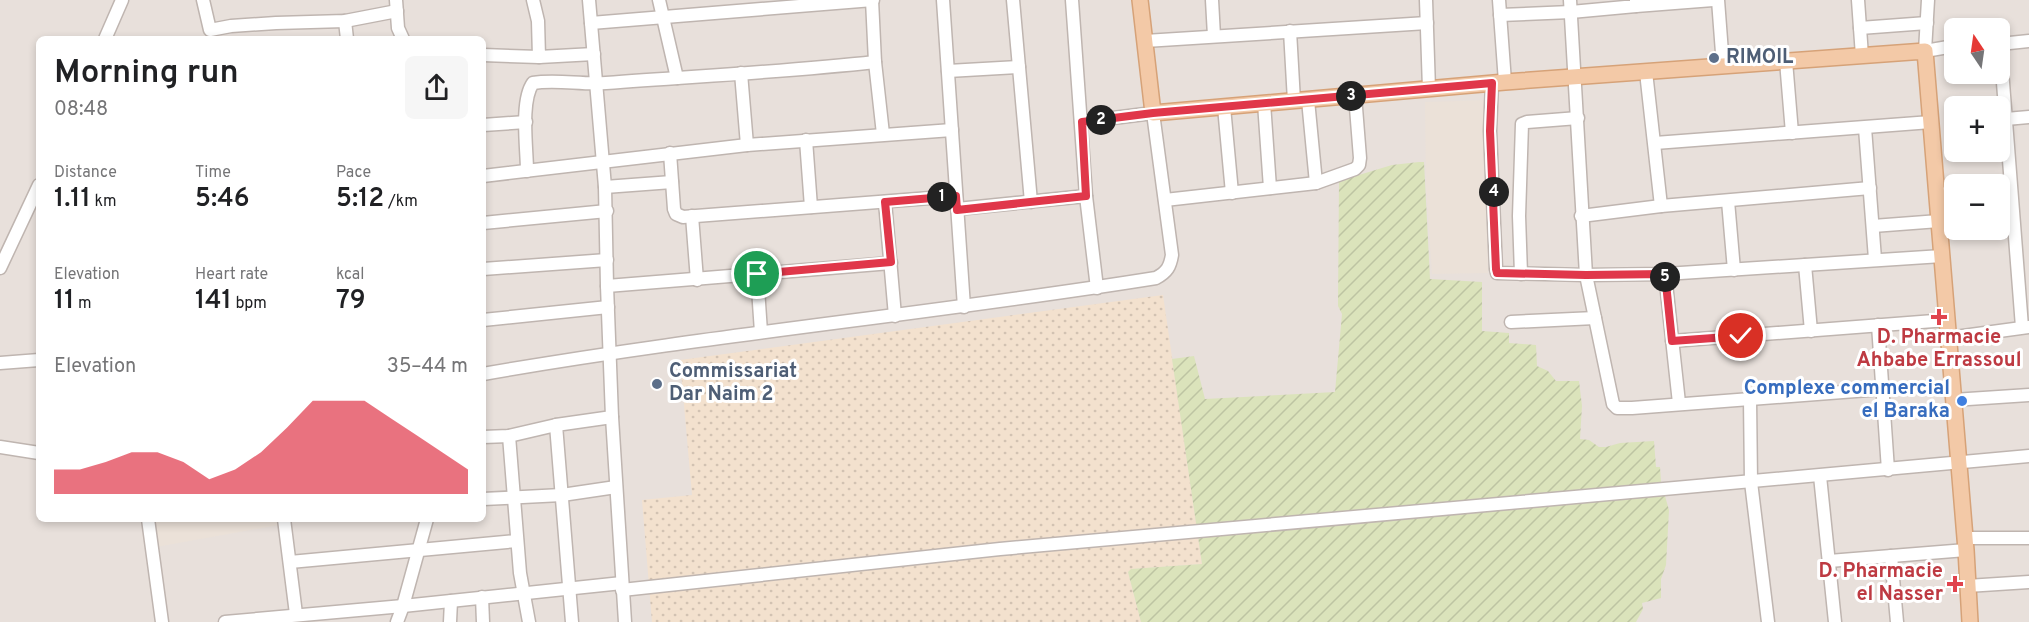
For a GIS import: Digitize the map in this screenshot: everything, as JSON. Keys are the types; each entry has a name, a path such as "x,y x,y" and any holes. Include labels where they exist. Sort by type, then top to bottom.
{"main road":[{"path":"1140,0 1153,113 1498,83 1925,51 1970,622"}],"street":[{"path":"106,36 122,0"},
{"path":"203,0 210,35 231,26 345,21 397,5 398,28 402,36"},
{"path":"533,0 538,21 538,57"},
{"path":"589,0 607,211 607,286 612,417 625,622"},
{"path":"659,0 677,78"},
{"path":"591,23 797,3 872,0 875,62 883,134"},
{"path":"943,0 964,307"},
{"path":"1013,0 1030,202"},
{"path":"1072,0 1086,196 1097,288"},
{"path":"1212,0 1214,36"},
{"path":"1426,0 1430,89"},
{"path":"1499,0 1498,83 1490,131 1497,273 1665,274 1942,256"},
{"path":"1500,15 1571,6 1713,0"},
{"path":"1718,0 1723,66"},
{"path":"1858,0 1862,56"},
{"path":"1928,0 1925,51 1944,48"},
{"path":"1571,6 1586,275 1613,404 1617,408 1625,408 1882,389"},
{"path":"345,21 347,36"},
{"path":"1145,41 1427,23"},
{"path":"1860,28 1927,23"},
{"path":"1290,31 1316,183"},
{"path":"2010,43 2029,41"},
{"path":"486,55 538,57 594,54"},
{"path":"1786,61 1792,133"},
{"path":"527,171 526,104 529,88 533,83 542,81 596,84 875,62"},
{"path":"948,71 1019,67"},
{"path":"1646,72 1661,206"},
{"path":"741,73 747,145"},
{"path":"1165,200 1316,183 1347,172 1359,165 1355,95"},
{"path":"1264,103 1270,188"},
{"path":"1224,107 1232,193"},
{"path":"486,374 761,332 964,307 1155,278 1166,272 1172,255 1153,113 1082,122"},
{"path":"2010,119 2029,117"},
{"path":"1521,274 1519,216 1522,124 1578,118"},
{"path":"486,125 526,122"},
{"path":"1655,143 1931,122"},
{"path":"1865,128 1875,260"},
{"path":"486,176 747,145 952,130"},
{"path":"806,140 811,207"},
{"path":"670,153 676,214 683,217 956,196"},
{"path":"605,187 672,182"},
{"path":"1581,216 1661,206 1870,188"},
{"path":"0,268 36,191"},
{"path":"1937,194 1944,194"},
{"path":"957,210 1086,196"},
{"path":"1728,201 1734,270"},
{"path":"885,202 895,315"},
{"path":"486,223 607,211"},
{"path":"692,216 697,280"},
{"path":"1948,338 2025,327 2010,220"},
{"path":"1873,226 1939,221"},
{"path":"486,269 607,260"},
{"path":"607,286 891,262"},
{"path":"1805,265 1810,331"},
{"path":"757,274 761,332"},
{"path":"1665,274 1679,403"},
{"path":"486,320 608,307"},
{"path":"1511,322 1595,318"},
{"path":"1672,341 1947,320"},
{"path":"1878,325 1888,470"},
{"path":"0,363 36,360"},
{"path":"1953,400 2029,395"},
{"path":"1750,399 1751,482 1768,622"},
{"path":"486,437 509,435 612,417"},
{"path":"556,425 572,622"},
{"path":"509,435 517,541 529,622"},
{"path":"0,447 36,453"},
{"path":"225,622 570,588 622,586 1000,549 2029,456"},
{"path":"1820,476 1835,622"},
{"path":"486,499 562,495 616,487"},
{"path":"148,522 162,622"},
{"path":"284,522 297,614"},
{"path":"397,622 426,522"},
{"path":"1829,561 1891,556 1965,544 2029,538"},
{"path":"290,562 517,541"},
{"path":"1891,556 1897,622"},
{"path":"1967,586 2029,582"},
{"path":"482,597 483,622"},
{"path":"450,622 451,601"}],"shaded area":[{"path":"0,0 2029,0 2029,622 0,622"},
{"path":"1488,100 1486,197 1488,273 1432,274 1426,186 1425,102"},
{"path":"152,522 279,522 279,525 156,547"}],"sand":[{"path":"1163,295 1202,564 1132,569 1128,572 1141,622 652,622 642,500 692,495 680,360"}],"green space":[{"path":"1424,162 1430,279 1482,282 1482,331 1509,333 1509,343 1536,345 1537,366 1548,371 1556,381 1579,381 1582,406 1580,439 1589,440 1599,447 1654,441 1656,467 1660,467 1661,482 1669,510 1666,565 1661,579 1661,598 1642,603 1643,609 1636,622 1141,622 1128,572 1131,569 1202,564 1172,359 1194,356 1205,399 1335,392 1342,314 1338,306 1339,181 1392,165"}],"place":[{"name":"RIMOIL","path":"1714,58"},
{"name":"D. Pharmacie Ahbabe Errassoul","path":"1939,317"},
{"name":"Commissariat Dar Naim 2","path":"657,384"},
{"name":"Complexe commercial el Baraka","path":"1962,401"},
{"name":"D. Pharmacie el Nasser","path":"1955,584"}],"route":[{"path":"757,274 891,262 885,202 956,196 957,210 1086,196 1082,122 1153,113 1492,83 1490,131 1497,273 1665,274 1672,341 1741,336"}]}
